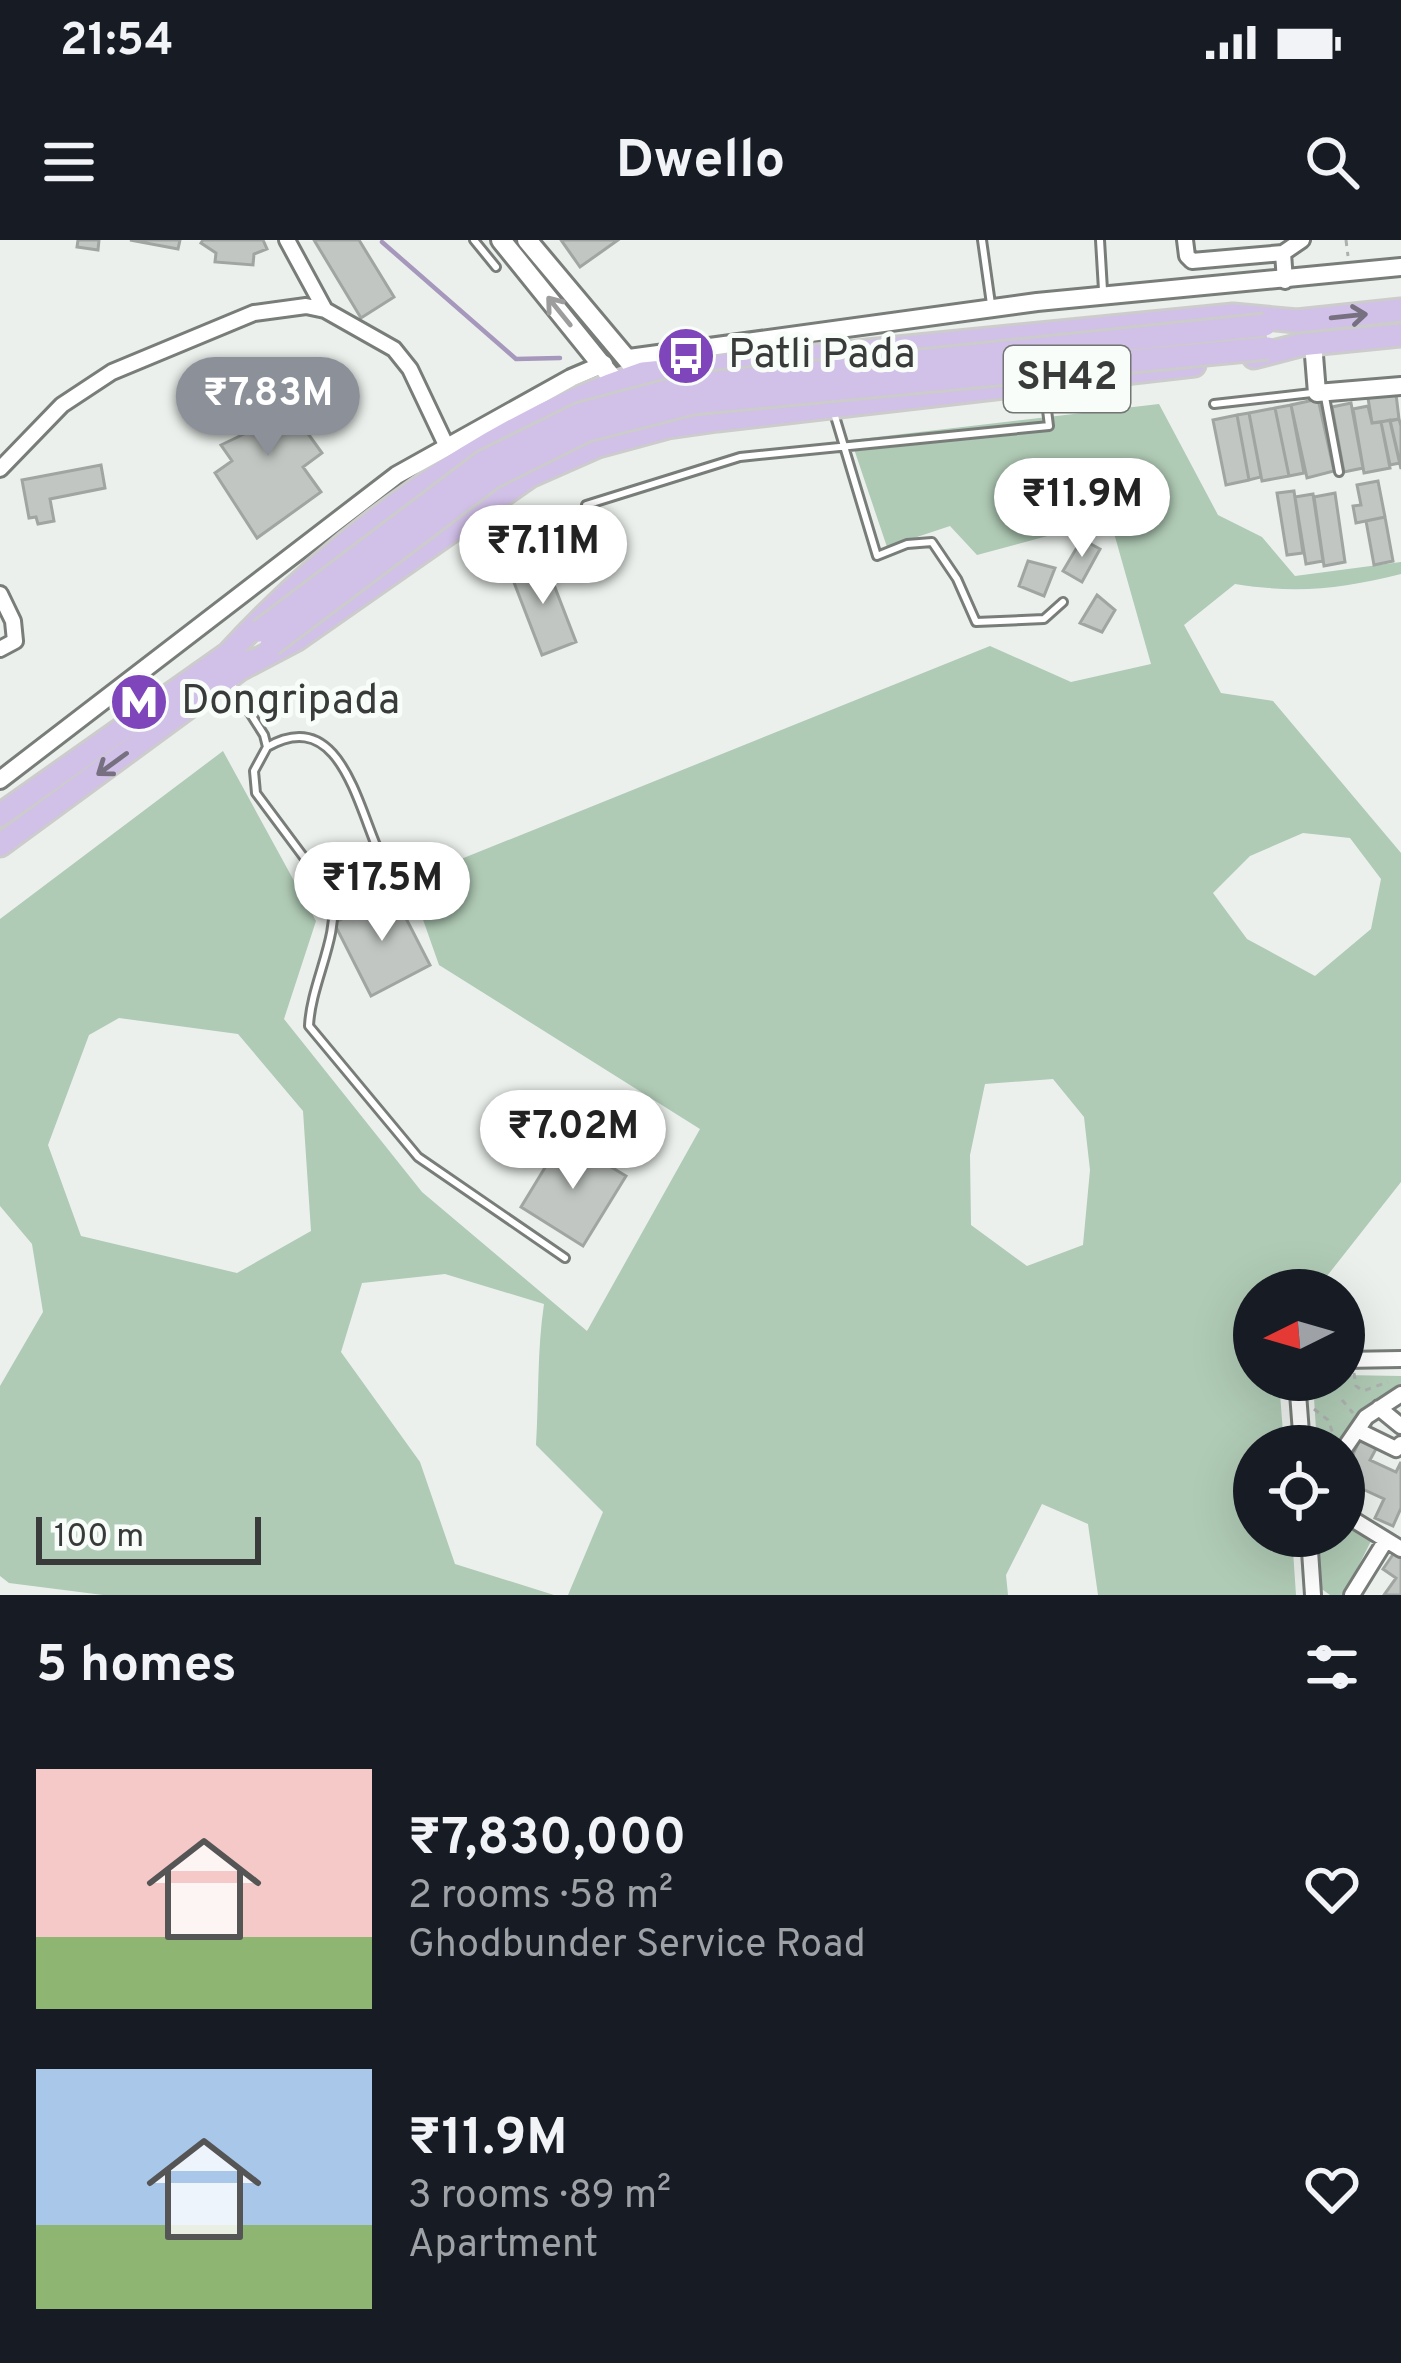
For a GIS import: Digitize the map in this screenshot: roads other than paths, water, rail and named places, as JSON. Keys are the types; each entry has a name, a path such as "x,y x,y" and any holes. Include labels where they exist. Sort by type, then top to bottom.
{"main road":[{"path":"501,240 658,429"},
{"path":"527,240 636,366 658,429"},
{"name":"SH42","path":"0,845 232,668 269,610 385,514 611,373 636,366 1233,315 1298,321 1401,310"},
{"path":"1267,336 1298,321"},
{"name":"SH42","path":"0,815 232,668 297,639 530,476 598,446 658,429 1243,360 1307,344 1401,335"},
{"path":"232,668 483,462 580,414 635,397 690,385 1267,336 1307,344"}],"street":[{"path":"286,240 325,310"},
{"path":"1185,240 1186,256 1192,261 1283,253 1303,240"},
{"path":"1219,240 1220,259"},
{"path":"1283,253 1285,281"},
{"path":"636,366 992,308 1401,267"},
{"path":"0,470 62,405 112,372 254,313 306,306 325,310 394,349 410,369 447,447"},
{"path":"1307,344 1321,393 1401,386"},
{"path":"0,780 397,476 571,378 611,373"},
{"path":"0,594 14,621 15,641 0,650"},
{"path":"1365,1359 1401,1359"},
{"path":"1362,1425 1401,1394"},
{"path":"1382,1407 1401,1426"},
{"path":"1365,1435 1388,1449 1396,1450 1401,1444"},
{"path":"1365,1527 1401,1549"},
{"path":"1352,1595 1386,1540"},
{"path":"1310,1557 1312,1595"}],"lane":[{"path":"473,240 496,267"},
{"path":"982,240 992,308"},
{"path":"1100,240 1103,296"},
{"path":"586,505 740,457 1049,426 1044,382"},
{"path":"1214,404 1321,393 1339,472"},
{"path":"832,406 877,556 907,544 932,542 976,622 1043,619 1063,602"},
{"path":"232,668 267,746"},
{"path":"391,876 380,860 362,804 337,758 323,743 304,735 284,737 267,746 254,770 256,793 332,895 335,911 309,1026 418,1157 565,1258"}],"waterway":[{"path":"382,242 516,359 560,358"}],"place":[{"name":"Patli Pada","path":"686,356"},
{"name":"Dongripada","path":"139,702"}]}
